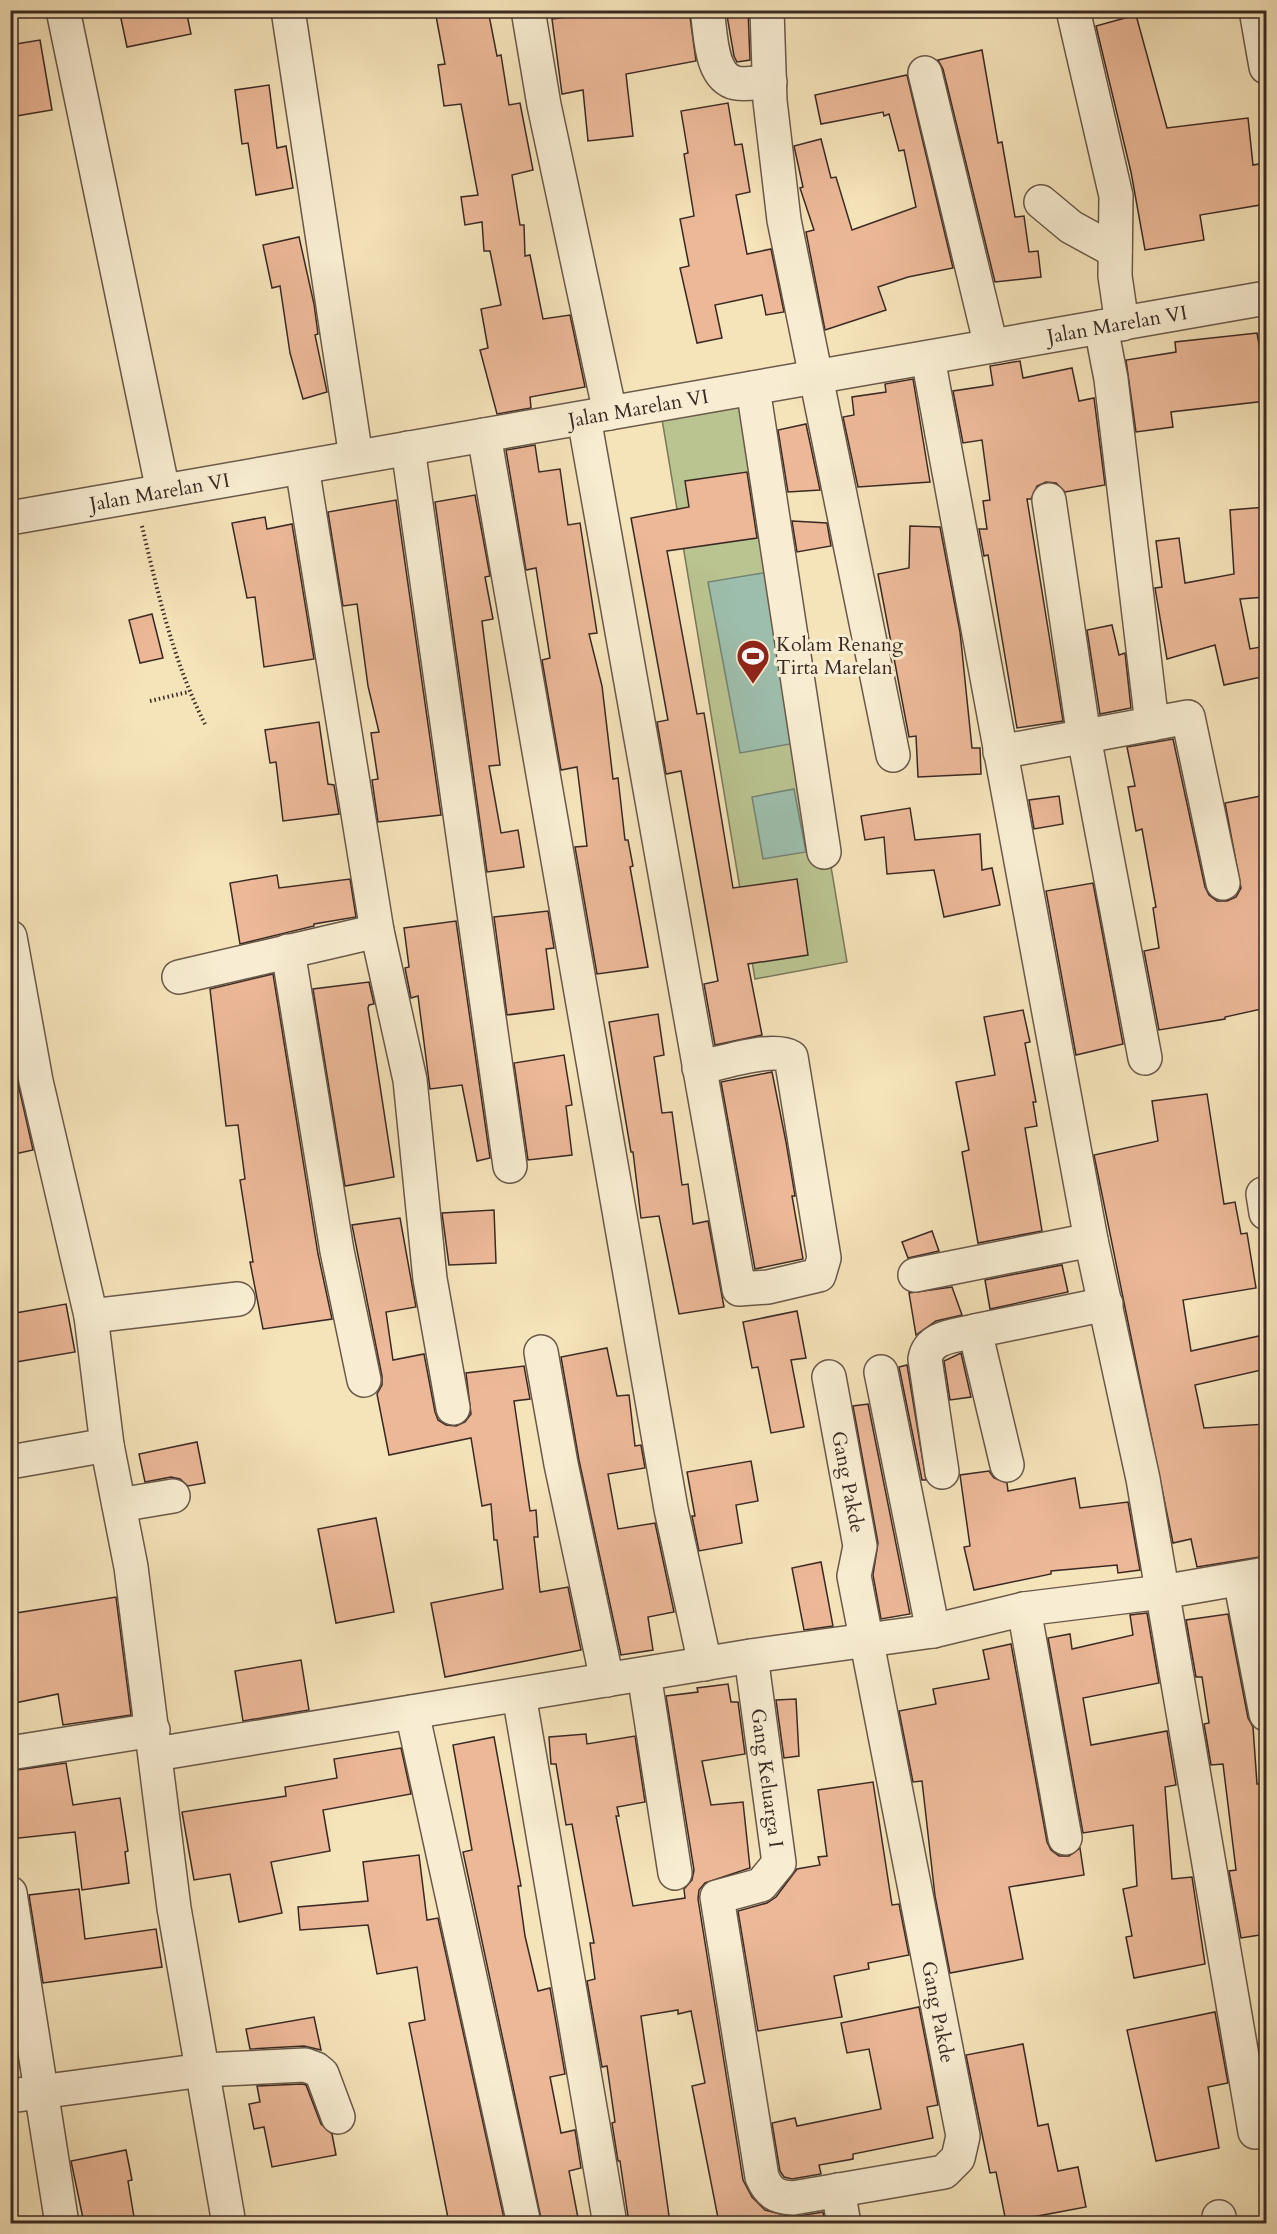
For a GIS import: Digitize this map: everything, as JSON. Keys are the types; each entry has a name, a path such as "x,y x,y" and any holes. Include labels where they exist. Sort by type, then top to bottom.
{"street":[{"path":"63,10 149,494"},
{"path":"288,10 356,457"},
{"path":"528,10 597,415 699,1068 739,1289 768,1287 819,1275 824,1258 790,1057 784,1053 767,1053 699,1068"},
{"path":"707,10 715,62 727,79 736,83 770,82"},
{"path":"768,10 770,82 784,220 893,755"},
{"path":"1073,10 1116,196 1111,379 1152,724"},
{"path":"1256,10 1266,68"},
{"path":"925,73 991,346"},
{"path":"1041,202 1071,227 1115,251"},
{"name":"Jalan Marelan VI","path":"10,518 1266,298"},
{"path":"928,358 1091,1240 1143,1479 1255,2132"},
{"path":"753,388 824,852"},
{"path":"484,435 672,1509 705,1664"},
{"path":"408,448 510,1166"},
{"path":"302,467 377,931 410,1080 430,1279 453,1407"},
{"path":"1049,500 1084,737 1145,1058"},
{"path":"1000,752 1188,717 1222,883"},
{"path":"179,977 377,931"},
{"path":"10,937 36,1081 91,1316 107,1445 131,1567 174,1908 229,2223"},
{"path":"288,951 337,1251 364,1380"},
{"path":"915,1275 1091,1240"},
{"path":"91,1316 238,1299"},
{"path":"942,1472 925,1359 927,1350 935,1341 1106,1305"},
{"path":"975,1331 1007,1465"},
{"path":"542,1352 563,1475 607,1680"},
{"path":"881,1372 933,1631"},
{"name":"Gang Pakde","path":"717,1897 762,2177 768,2189 779,2198 794,2198 944,2172 957,2158 963,2136 854,1576 860,1546 829,1377"},
{"path":"10,1462 107,1445"},
{"path":"119,1505 173,1496"},
{"path":"10,1753 154,1742 412,1712 751,1656 933,1631 1024,1609 1162,1592 1253,1576 1266,1714"},
{"path":"1024,1609 1065,1838"},
{"name":"Gang Keluarga I","path":"717,1897 761,1885 779,1863 751,1656"},
{"path":"644,1674 675,1873"},
{"path":"519,1695 609,2223"},
{"path":"412,1712 524,2223"},
{"path":"10,1893 62,2223"},
{"path":"10,2096 203,2070 310,2066 322,2074 338,2117"},
{"path":"838,2190 844,2223"}],"path":[{"path":"149,494 159,597 188,692 206,726"},
{"path":"150,701 188,692"}],"green space":[{"name":"Kolam Renang Tirta Marelan","path":"751,390 847,962 755,979 660,407"}],"shaded area":[{"path":"769,572 801,742 740,753 708,582"},
{"path":"794,789 806,852 763,859 752,797"}],"building":[{"path":"135,10 186,10 191,34 127,47 120,14"},
{"path":"464,10 488,10 497,56 501,55 509,105 520,103 533,170 512,175 520,225 524,225 525,256 530,255 543,319 570,315 585,387 530,397 531,408 497,414 480,350 488,348 481,309 501,305 490,251 484,251 482,222 465,225 461,197 478,195 461,104 444,106 438,65 445,64 436,16"},
{"path":"625,10 689,10 696,61 626,74 633,136 588,141 583,90 562,94 552,19"},
{"path":"726,10 748,10 750,60 737,62 734,56"},
{"path":"1136,15 1167,128 1248,118 1253,165 1264,163 1266,204 1200,215 1204,240 1145,250 1131,172 1096,26"},
{"path":"40,40 52,110 10,117 10,45"},
{"path":"982,50 998,143 1002,142 1015,217 1024,216 1029,252 1038,251 1041,277 995,282 943,69 938,60"},
{"path":"907,75 953,268 908,277 878,287 886,310 825,330 806,232 814,230 800,188 803,187 794,146 821,139 831,178 836,177 852,230 916,207 904,150 899,151 889,114 884,116 883,112 821,124 815,95"},
{"path":"269,85 277,148 286,146 293,188 256,195 248,143 242,144 235,90"},
{"path":"728,103 735,145 742,144 750,192 736,195 747,254 771,249 784,312 766,315 762,295 715,305 722,338 697,343 680,268 689,266 680,219 694,216 684,154 688,153 681,111"},
{"path":"299,237 314,304 318,334 315,335 327,392 303,399 290,353 280,286 272,288 263,245"},
{"path":"1257,333 1266,383 1266,401 1171,412 1173,427 1136,432 1126,360 1176,352 1175,342"},
{"path":"1020,361 1023,378 1072,368 1079,401 1094,398 1105,485 1065,492 1056,483 1046,482 1037,486 1031,499 1027,499 1063,721 1017,728 988,555 984,556 979,529 987,529 983,501 990,500 982,440 963,443 953,391 993,385 990,366"},
{"path":"913,379 930,482 858,487 843,417 854,415 852,397 886,392 885,384"},
{"path":"806,424 820,490 788,492 778,430"},
{"path":"535,445 539,472 560,469 568,525 580,523 597,633 589,634 602,686 613,779 618,778 625,840 628,840 633,866 630,867 648,967 597,974 575,847 587,846 577,767 561,770 542,660 550,658 536,568 526,570 506,450"},
{"path":"747,472 757,538 667,551 697,714 704,713 733,888 797,879 808,955 748,964 762,1035 715,1045 704,984 718,981 681,771 666,774 657,722 668,720 631,518 689,507 685,481"},
{"path":"475,495 490,576 485,577 493,619 482,621 500,765 489,766 501,833 518,830 524,867 487,872 435,502"},
{"path":"396,500 441,815 378,822 372,780 378,779 371,733 379,732 368,686 357,604 343,606 328,512"},
{"path":"1266,507 1266,597 1240,599 1250,649 1266,646 1266,676 1224,685 1215,645 1167,659 1155,588 1162,587 1156,541 1179,538 1185,583 1234,574 1230,510"},
{"path":"265,517 267,529 292,524 314,659 264,667 255,597 247,598 232,523"},
{"path":"792,521 827,523 831,546 797,552"},
{"path":"910,526 940,527 960,632 972,748 980,748 981,774 918,777 916,736 909,737 878,574 909,568"},
{"path":"152,614 163,658 140,663 129,620"},
{"path":"1112,625 1119,655 1125,653 1131,708 1100,714 1087,630"},
{"path":"319,722 328,784 334,785 339,814 283,821 276,762 270,763 265,730"},
{"path":"1173,739 1205,887 1209,895 1217,901 1227,901 1236,897 1241,888 1225,803 1266,795 1266,1008 1225,1017 1225,1019 1159,1030 1144,951 1159,948 1153,908 1156,907 1142,829 1136,831 1128,787 1135,786 1127,747"},
{"path":"1059,796 1063,824 1034,829 1029,800"},
{"path":"910,808 915,840 980,834 982,870 992,868 1000,905 944,917 934,870 887,874 884,837 865,840 861,816"},
{"path":"277,875 279,888 350,879 356,917 314,924 314,926 240,944 230,883"},
{"path":"1093,883 1123,1044 1076,1055 1046,891"},
{"path":"548,911 554,948 546,949 554,1009 507,1015 494,917"},
{"path":"456,921 490,1158 477,1161 462,1085 430,1089 418,996 411,998 405,968 409,967 404,928"},
{"path":"273,974 318,1254 332,1319 263,1329 250,1262 253,1262 240,1180 245,1179 238,1125 226,1126 210,989"},
{"path":"369,982 374,1004 369,1005 368,1008 394,1177 345,1186 313,989"},
{"path":"1023,1010 1030,1042 1025,1043 1036,1102 1033,1102 1037,1126 1025,1128 1042,1231 978,1243 962,1152 969,1150 956,1082 995,1075 984,1017"},
{"path":"658,1014 664,1055 654,1057 662,1113 672,1112 682,1185 688,1184 693,1224 708,1221 724,1307 679,1314 659,1216 641,1218 633,1152 631,1152 609,1022"},
{"path":"564,1055 572,1105 566,1106 572,1155 528,1160 514,1063"},
{"path":"10,1061 13,1061 33,1150 10,1155"},
{"path":"772,1072 795,1196 792,1196 803,1259 755,1269 721,1082"},
{"path":"1207,1094 1224,1204 1235,1202 1241,1234 1247,1233 1256,1288 1183,1300 1191,1351 1259,1336 1266,1369 1195,1385 1204,1428 1266,1424 1266,1556 1197,1567 1191,1539 1173,1543 1094,1155 1158,1141 1152,1101"},
{"path":"494,1210 496,1263 449,1265 442,1213"},
{"path":"400,1218 416,1307 386,1312 393,1360 424,1354 438,1420 446,1425 456,1426 465,1422 471,1414 466,1373 524,1366 530,1399 514,1401 530,1511 536,1510 538,1537 534,1537 540,1592 568,1587 581,1650 445,1677 431,1603 503,1589 497,1540 494,1540 491,1504 482,1506 471,1438 389,1455 377,1394 382,1385 382,1376 352,1225"},
{"path":"932,1231 939,1251 908,1258 902,1242"},
{"path":"1062,1265 1068,1292 990,1309 985,1280"},
{"path":"952,1287 962,1315 936,1321 916,1335 909,1293"},
{"path":"66,1304 75,1352 10,1363 10,1314"},
{"path":"797,1311 806,1358 791,1360 804,1427 771,1433 758,1367 752,1368 743,1322"},
{"path":"607,1348 617,1396 629,1395 635,1446 641,1445 645,1468 608,1474 618,1529 655,1523 674,1612 648,1617 653,1650 621,1655 579,1460 561,1357"},
{"path":"961,1353 971,1397 950,1400 944,1361"},
{"path":"907,1365 926,1480 922,1480 899,1367"},
{"path":"868,1404 910,1614 881,1619 873,1575 878,1543 853,1406"},
{"path":"197,1442 205,1483 188,1486 180,1479 171,1477 145,1482 139,1454"},
{"path":"751,1461 758,1501 736,1505 742,1543 699,1551 687,1472"},
{"path":"989,1471 994,1478 1007,1483 1008,1491 1075,1478 1080,1508 1128,1502 1140,1570 1118,1573 1117,1565 1051,1571 1051,1574 974,1590 964,1547 970,1546 960,1475"},
{"path":"376,1518 394,1612 336,1623 318,1529"},
{"path":"821,1562 833,1626 804,1630 792,1568"},
{"path":"116,1597 131,1715 63,1725 58,1694 10,1704 10,1614"},
{"path":"1147,1613 1159,1683 1083,1698 1091,1745 1167,1731 1176,1785 1165,1787 1172,1879 1192,1877 1205,1964 1134,1978 1126,1937 1132,1936 1123,1889 1137,1886 1133,1825 1083,1833 1048,1638 1070,1634 1072,1649 1133,1635 1130,1615"},
{"path":"1228,1614 1248,1718 1253,1727 1257,1784 1264,1784 1266,1808 1266,1934 1241,1938 1229,1871 1236,1870 1223,1764 1211,1765 1204,1724 1209,1723 1202,1677 1196,1677 1186,1620"},
{"path":"1011,1644 1047,1842 1051,1850 1059,1856 1069,1856 1080,1848 1084,1875 1009,1887 1023,1959 950,1973 935,1896 922,1781 913,1782 899,1711 936,1704 933,1689 989,1679 983,1650"},
{"path":"301,1660 309,1710 243,1721 235,1671"},
{"path":"728,1684 731,1702 738,1702 745,1754 702,1761 711,1805 743,1802 750,1868 705,1883 699,1890 698,1899 743,2180 752,2197 765,2210 792,2217 823,2212 825,2223 719,2223 692,2086 705,2083 691,2011 678,2014 678,2010 641,2016 670,2223 629,2223 612,2123 615,2122 607,2066 602,2067 587,1981 595,1979 590,1943 594,1943 572,1824 566,1825 556,1764 551,1764 549,1737 586,1734 587,1744 635,1736 645,1802 617,1807 619,1816 616,1816 633,1906 685,1898 684,1889 692,1880 694,1870 666,1696 698,1692 697,1688"},
{"path":"796,1699 799,1756 784,1758 776,1700"},
{"path":"494,1737 521,1886 518,1886 525,1936 538,1991 550,1988 565,2074 550,2077 561,2133 575,2130 581,2168 569,2171 579,2223 542,2223 463,1852 472,1850 453,1745"},
{"path":"401,1748 411,1794 323,1810 330,1851 271,1862 282,1913 239,1922 230,1874 194,1880 182,1812 286,1796 285,1787 337,1778 334,1759"},
{"path":"66,1763 73,1805 120,1798 128,1851 125,1852 129,1883 82,1890 75,1832 10,1839 10,1771"},
{"path":"873,1782 892,1905 899,1904 909,1955 868,1963 869,1969 834,1976 842,2017 758,2031 738,1911 767,1903 776,1897 797,1869 820,1865 818,1857 827,1856 818,1790"},
{"path":"419,1855 427,1920 438,1918 505,2223 449,2223 409,2023 425,2020 417,1967 377,1974 368,1925 300,1930 298,1907 368,1901 363,1862"},
{"path":"79,1889 85,1939 156,1929 162,1967 43,1983 29,1895"},
{"path":"919,2007 938,2105 927,2107 933,2138 853,2154 853,2159 819,2165 821,2174 792,2179 784,2177 780,2171 772,2123 795,2118 797,2126 881,2109 869,2049 847,2053 841,2023"},
{"path":"1215,2012 1228,2083 1208,2087 1219,2148 1156,2161 1127,2030"},
{"path":"314,2017 321,2050 304,2046 250,2049 246,2029"},
{"path":"1266,2043 1266,2075 1264,2076 1259,2044"},
{"path":"1023,2044 1038,2126 1048,2124 1058,2171 1078,2167 1086,2207 1006,2222 996,2172 990,2173 966,2055"},
{"path":"306,2085 321,2124 332,2134 336,2155 272,2167 264,2127 254,2129 249,2104 260,2102 257,2086"},
{"path":"126,2150 132,2180 128,2181 135,2223 84,2223 71,2161"}],"place":[{"name":"Kolam Renang Tirta Marelan","path":"753,685"}]}
